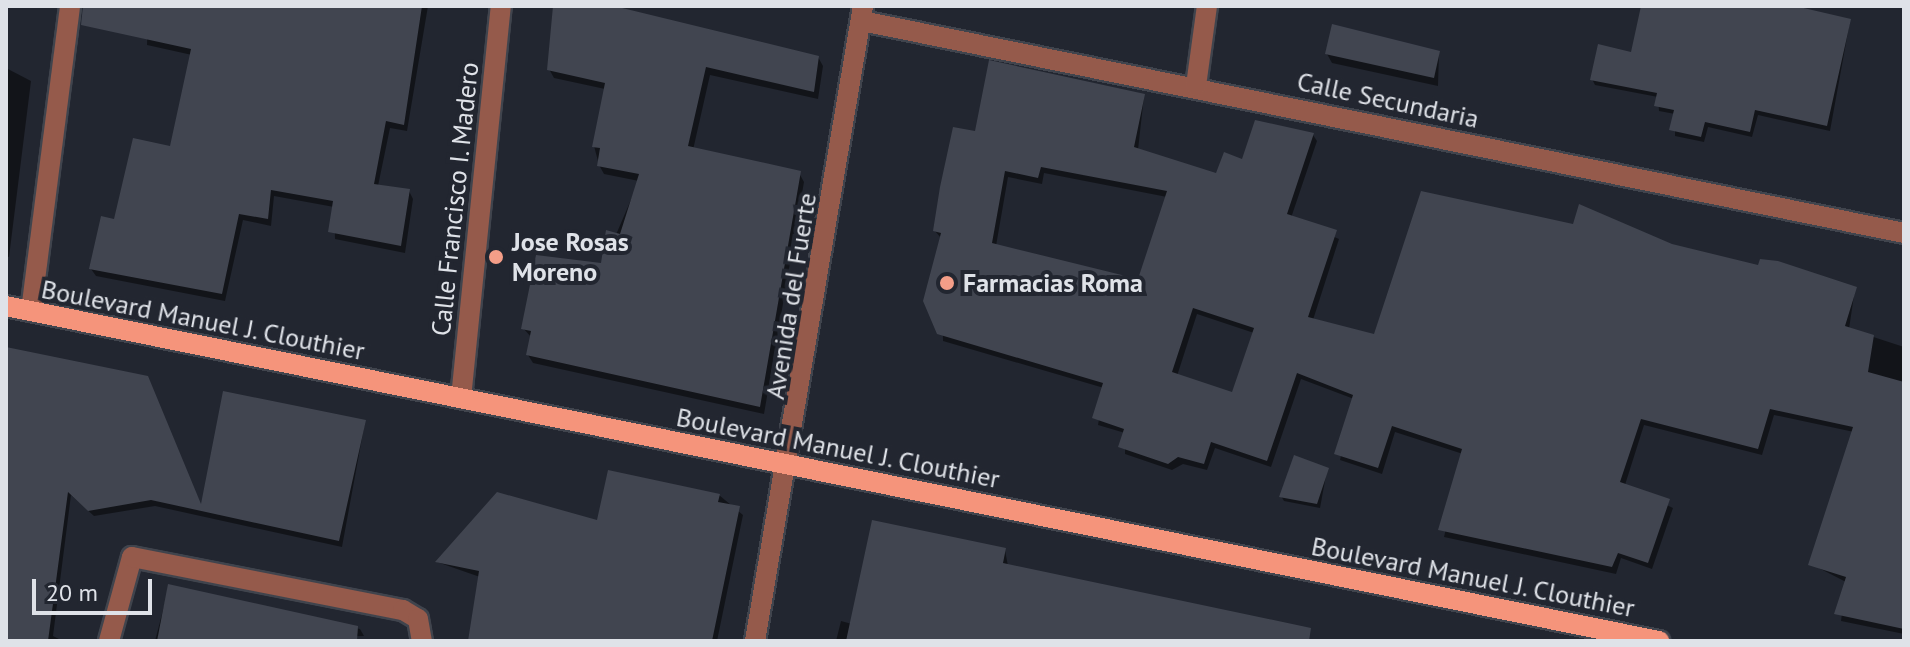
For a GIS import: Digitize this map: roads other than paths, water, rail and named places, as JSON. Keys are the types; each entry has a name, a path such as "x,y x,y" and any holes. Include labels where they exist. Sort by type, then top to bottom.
{"main road":[{"name":"Boulevard Manuel J. Clouthier","path":"6,306 1659,641"}],"street":[{"path":"31,311 70,6"},
{"name":"Calle Francisco I. Madero","path":"461,398 501,6"},
{"path":"1196,86 1207,6"},
{"name":"Calle Secundaria","path":"862,13 1196,86 1904,233"},
{"name":"Avenida del Fuerte","path":"755,641 789,465 862,13"},
{"path":"109,641 132,557 403,610 418,619 422,641"}],"place":[{"name":"Jose Rosas Moreno","path":"496,257"},
{"name":"Farmacias Roma","path":"947,283"}]}
